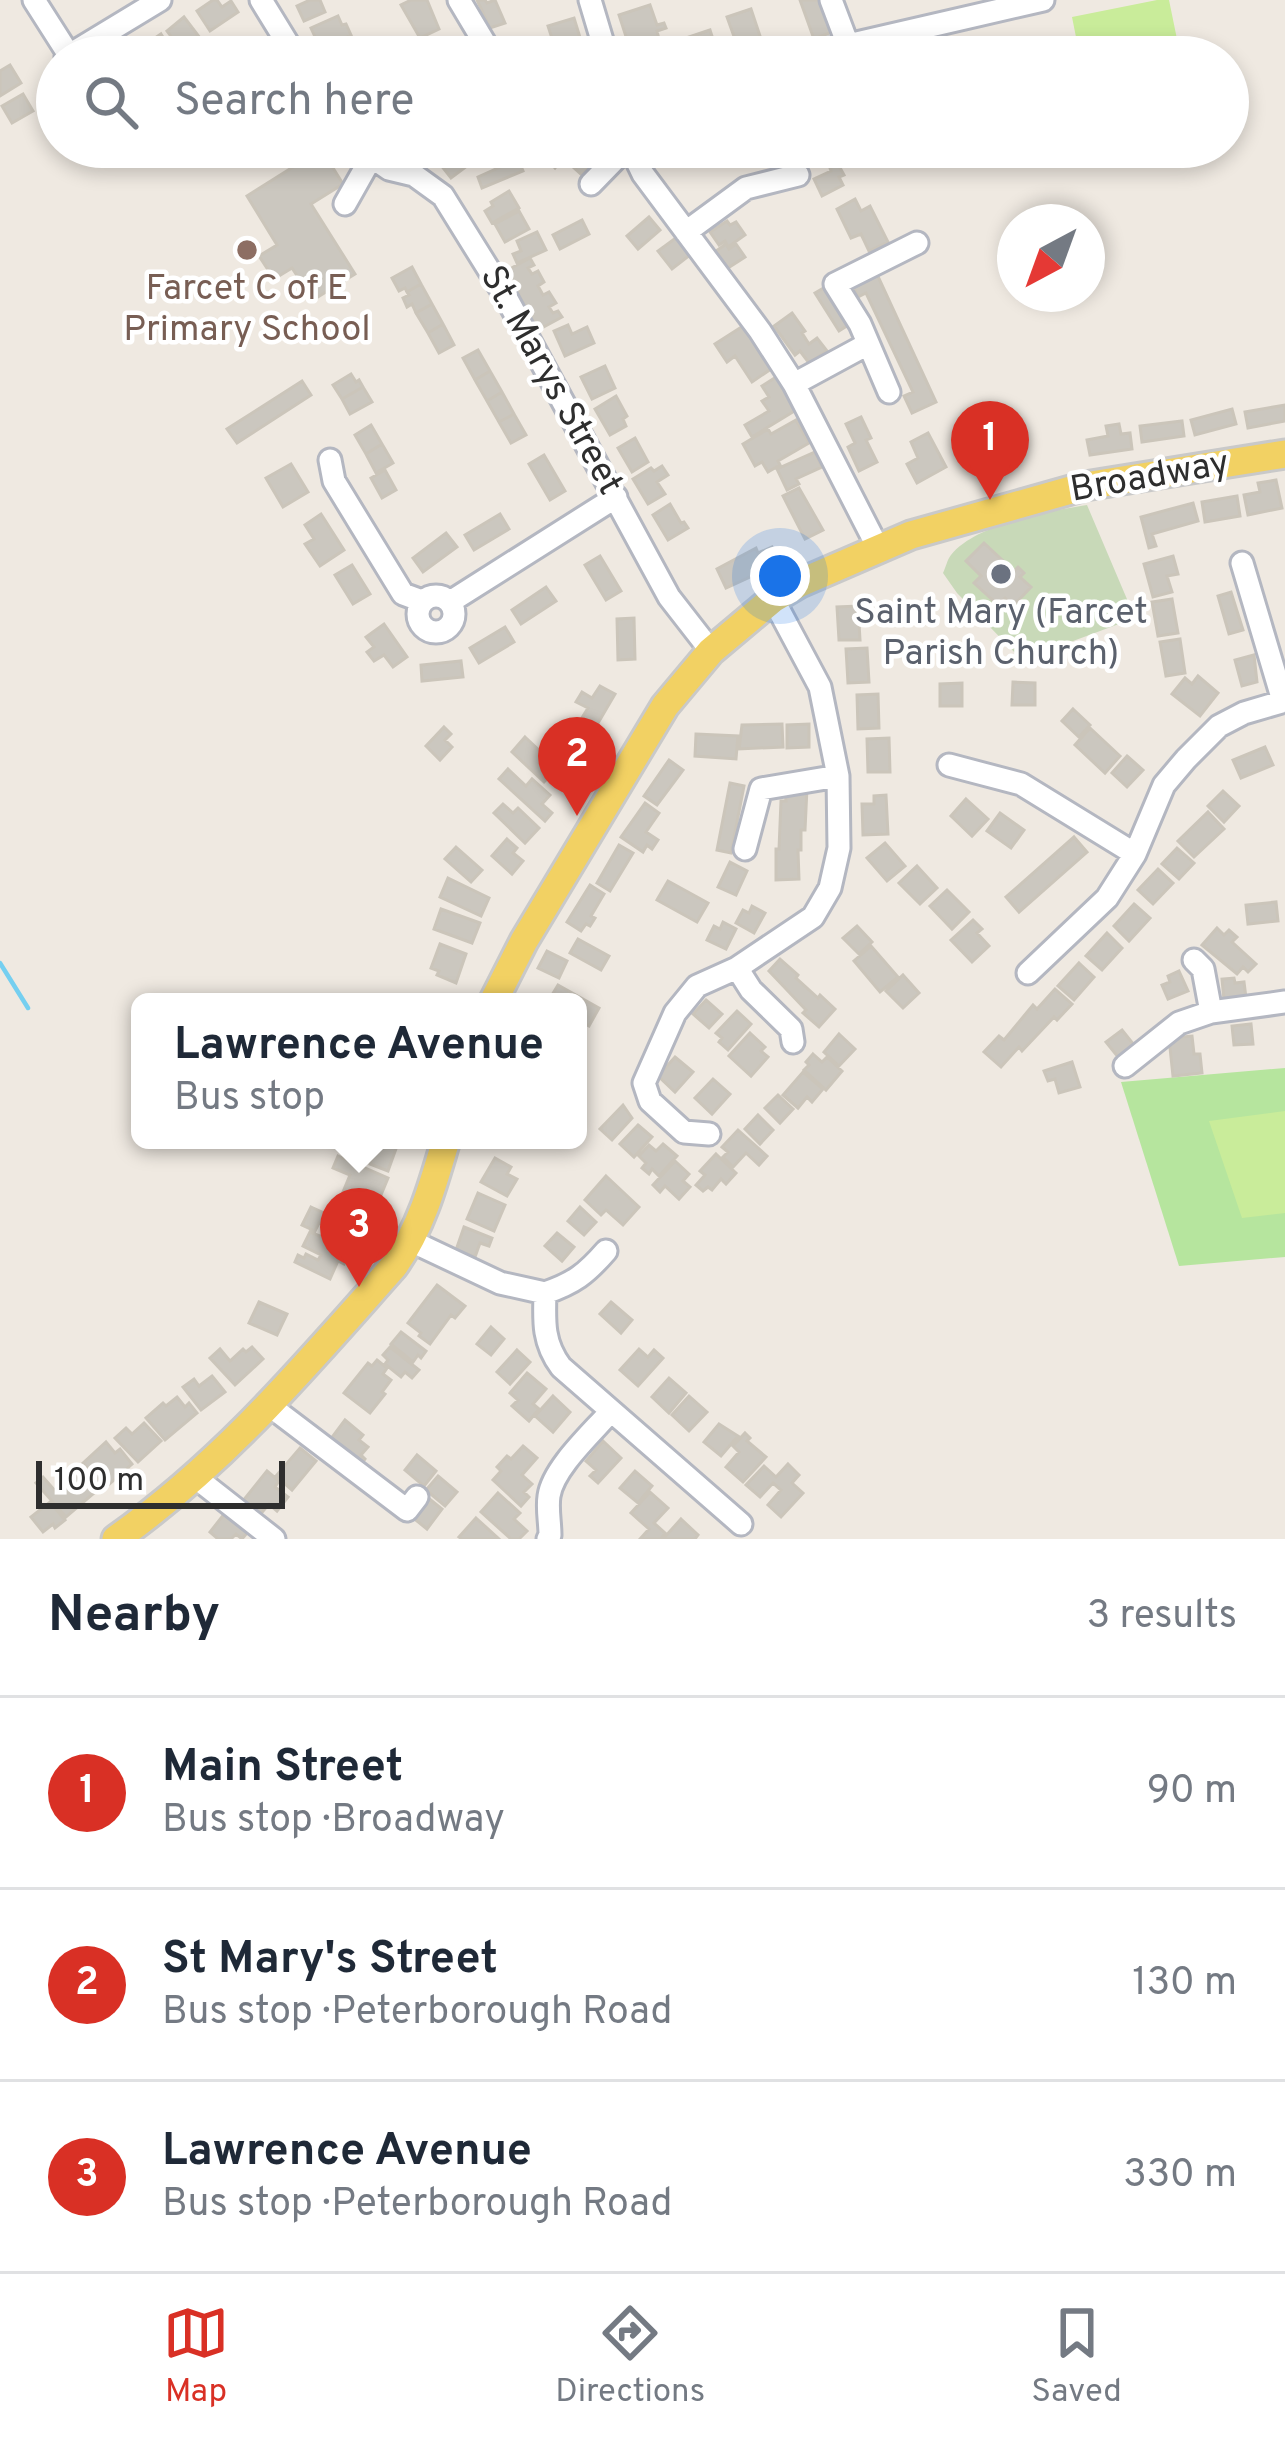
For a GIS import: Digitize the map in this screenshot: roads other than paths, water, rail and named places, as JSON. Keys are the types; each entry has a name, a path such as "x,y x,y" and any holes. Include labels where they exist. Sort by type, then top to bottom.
{"main road":[{"name":"Broadway","path":"498,993 524,940 665,706 711,651 773,599 911,536 1085,486 1285,454"},
{"path":"116,1539 195,1477 270,1406 394,1266 411,1241 443,1149"}],"street":[{"path":"34,0 49,36"},
{"path":"100,36 160,0"},
{"path":"261,0 283,36"},
{"path":"459,0 480,36"},
{"path":"590,0 601,36"},
{"path":"831,0 845,36"},
{"path":"887,36 1043,0"},
{"path":"345,204 358,168"},
{"name":"St. Marys Street","path":"388,168 414,175 443,196 507,299 616,497 650,542 669,597 711,651"},
{"path":"591,184 607,168"},
{"path":"640,168 794,384 878,548"},
{"path":"686,232 746,188 798,175"},
{"path":"889,392 860,325 835,284 917,242"},
{"path":"794,384 866,345"},
{"path":"330,460 334,481 403,594 422,601"},
{"path":"450,602 616,497"},
{"path":"1028,973 1107,898 1135,854 1163,785 1186,758 1219,726 1284,701 1239,574"},
{"path":"440,596 450,602 454,614 446,629 423,628 417,618 422,601 440,596"},
{"path":"709,1134 684,1132 650,1101 644,1083 675,1013 697,986 736,968 813,917 836,891 838,776 820,687 773,599"},
{"path":"949,765 1021,784 1135,854"},
{"path":"745,849 761,789 838,776"},
{"path":"1194,960 1203,969 1211,1012"},
{"path":"736,968 751,991 791,1029 793,1042"},
{"path":"1135,1062 1179,1023 1211,1012 1285,1002"},
{"path":"411,1241 500,1283 544,1293 584,1276 606,1251"},
{"path":"544,1293 544,1333 561,1367 741,1524"},
{"path":"270,1406 407,1510 417,1497"},
{"path":"548,1539 550,1489 610,1411"},
{"path":"195,1477 274,1539"}],"waterway":[{"path":"0,963 28,1008"}],"place":[{"name":"Farcet C of E Primary School","path":"247,250"},
{"name":"Main Street","path":"990,500"},
{"name":"Saint Mary (Farcet Parish Church)","path":"1001,574"},
{"name":"St Mary's Street","path":"577,816"},
{"name":"Lawrence Avenue","path":"359,1287"}]}
